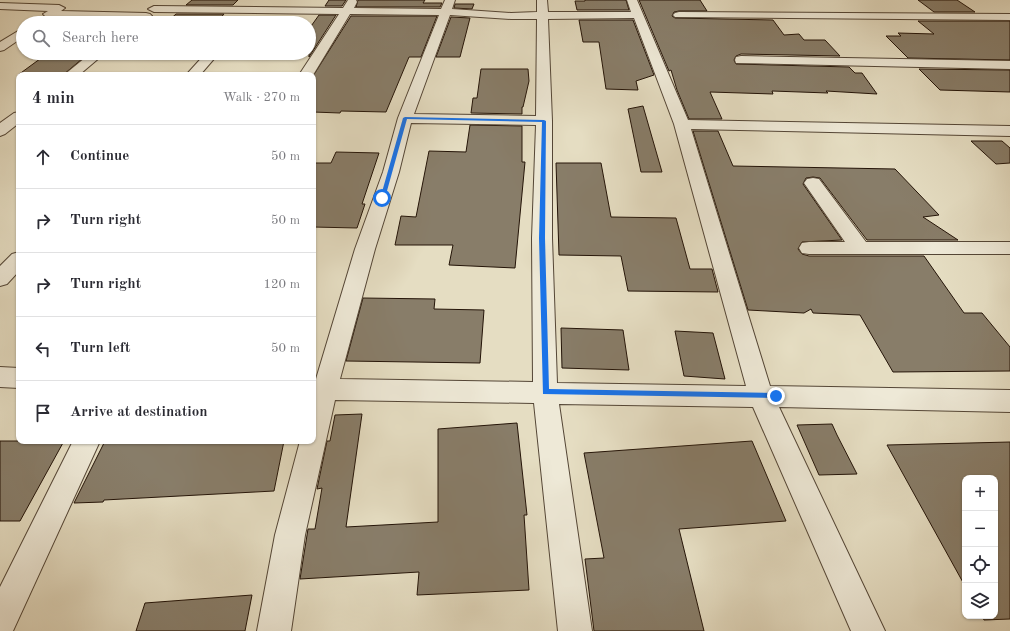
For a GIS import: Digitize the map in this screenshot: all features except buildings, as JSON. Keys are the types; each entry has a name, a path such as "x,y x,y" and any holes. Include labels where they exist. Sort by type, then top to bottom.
{"street":[{"path":"146,16 166,0"},
{"path":"245,16 259,0"},
{"path":"316,59 353,0"},
{"path":"632,0 682,124 761,396 868,631"},
{"path":"908,4 922,15"},
{"path":"0,6 53,11 146,16 250,10 346,12 448,6 481,13 511,16 542,8 638,15"},
{"path":"316,414 319,389 391,172 405,118 448,6"},
{"path":"542,8 544,121 542,238 545,392 575,631"},
{"path":"679,15 716,10 1010,17"},
{"path":"0,48 16,37"},
{"path":"75,72 90,60"},
{"path":"196,72 207,60"},
{"path":"308,72 316,60"},
{"path":"741,60 1010,65"},
{"path":"0,112 16,112"},
{"path":"0,131 16,118"},
{"path":"405,118 544,121"},
{"path":"682,124 1010,131"},
{"path":"813,183 860,248"},
{"path":"809,248 1010,248"},
{"path":"0,280 16,263"},
{"path":"0,377 16,378"},
{"path":"319,389 1010,401"},
{"path":"0,622 86,444"},
{"path":"274,631 290,535 312,444"}],"route":[{"path":"382,198 391,172 405,118 544,121 542,238 545,392 776,396"}]}
